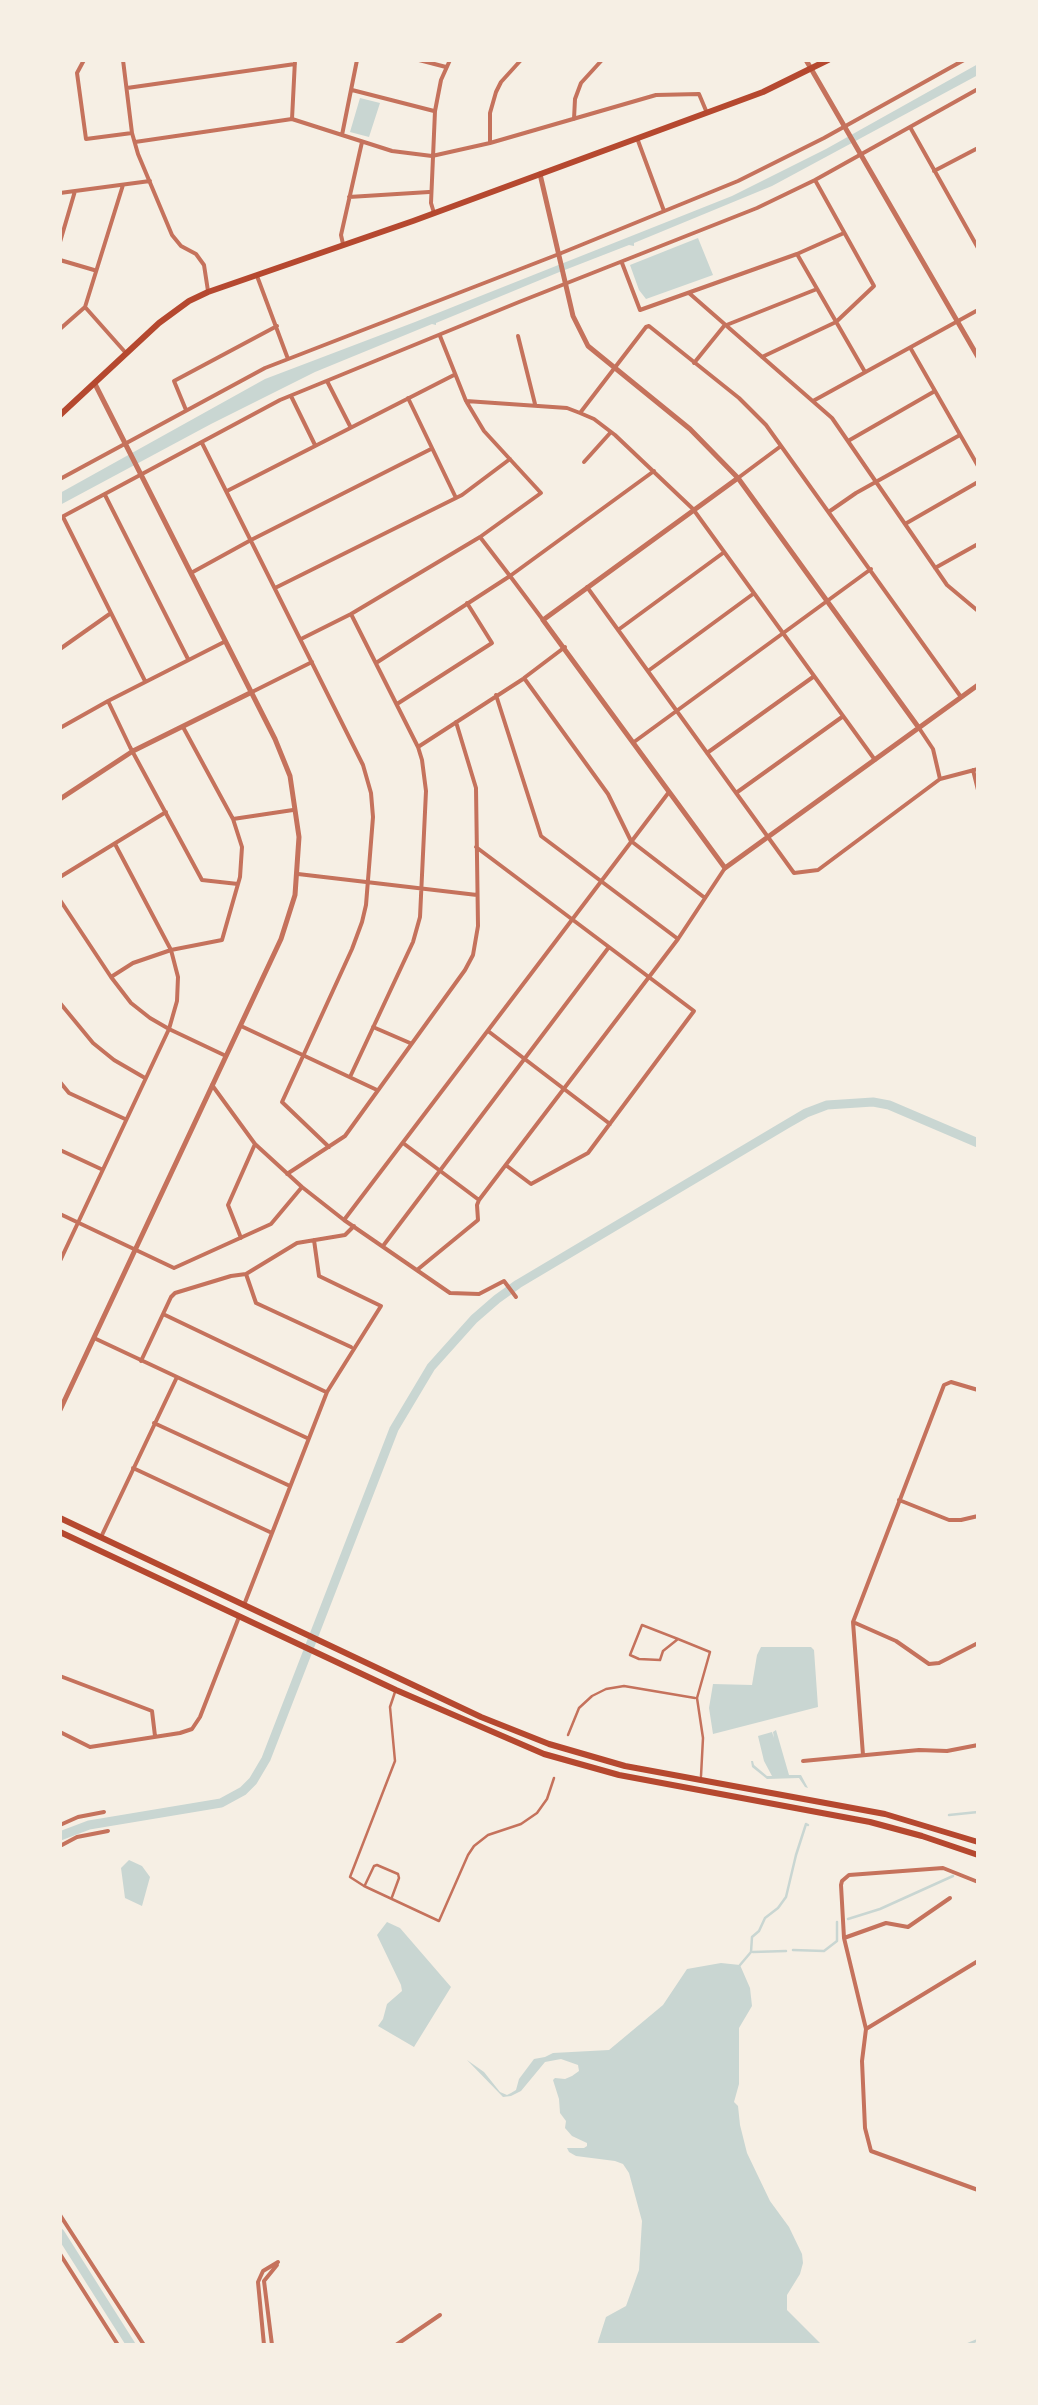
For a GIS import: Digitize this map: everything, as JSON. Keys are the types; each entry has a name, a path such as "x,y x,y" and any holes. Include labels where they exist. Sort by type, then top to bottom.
{"main road":[{"path":"60,415 173,312 208,292 764,92 828,60"},
{"path":"60,1518 523,1734 595,1759 885,1814 978,1842"},
{"path":"60,1532 520,1745 592,1769 839,1815 978,1854"}],"street":[{"path":"84,60 77,73 86,140 132,133"},
{"path":"123,60 135,142 176,242 198,256 204,265 208,292"},
{"path":"342,135 358,60"},
{"path":"419,60 446,67"},
{"path":"434,212 431,192 436,97 450,60"},
{"path":"490,143 491,105 513,63 520,60"},
{"path":"574,118 577,90 602,60"},
{"path":"806,60 978,357"},
{"path":"60,479 265,368 560,258 754,173 964,60"},
{"path":"127,88 295,62 292,119"},
{"path":"145,682 62,518 290,396 757,208 978,89"},
{"path":"352,90 435,111"},
{"path":"135,142 292,119 403,154 432,156 656,95 699,94 707,113"},
{"path":"910,127 978,248"},
{"path":"637,138 664,211"},
{"path":"344,245 341,236 362,142"},
{"path":"934,171 978,148"},
{"path":"540,174 573,316 583,339 690,428 738,478 919,728 933,749 940,778"},
{"path":"762,357 836,322 874,286 814,180"},
{"path":"60,193 150,181"},
{"path":"60,329 85,307 122,185"},
{"path":"60,242 75,191"},
{"path":"349,197 431,192"},
{"path":"622,263 640,310 798,254 844,233"},
{"path":"798,254 865,372"},
{"path":"60,260 95,271"},
{"path":"258,276 288,359"},
{"path":"694,363 724,326 817,289"},
{"path":"689,292 832,418 946,586 978,611"},
{"path":"85,307 126,354"},
{"path":"813,401 978,310"},
{"path":"186,410 174,381 277,326"},
{"path":"580,412 646,326 650,326 748,406 962,697"},
{"path":"301,639 351,614 480,537 541,493 484,431 466,401 440,336"},
{"path":"518,336 535,406"},
{"path":"910,347 978,466"},
{"path":"227,491 456,375"},
{"path":"328,381 350,427"},
{"path":"60,1410 281,939 298,874 296,809 281,752 95,384"},
{"path":"848,441 936,391"},
{"path":"290,396 315,445"},
{"path":"408,398 456,498"},
{"path":"466,401 567,408 594,419 611,432 693,509 876,760"},
{"path":"584,462 611,432"},
{"path":"829,512 960,435"},
{"path":"202,443 369,782 372,818 366,905 358,934 282,1102 329,1147"},
{"path":"544,620 781,446"},
{"path":"191,574 431,450"},
{"path":"276,588 456,498 510,460"},
{"path":"376,663 510,576 654,471"},
{"path":"905,524 978,482"},
{"path":"106,495 188,660"},
{"path":"480,537 725,868"},
{"path":"935,568 978,544"},
{"path":"618,630 725,552"},
{"path":"634,742 871,569"},
{"path":"587,587 794,873 818,870 940,778 975,770 978,790"},
{"path":"648,670 754,593"},
{"path":"397,704 492,643 467,603"},
{"path":"60,649 112,612"},
{"path":"350,1077 413,942 420,916 426,783 418,747 351,614"},
{"path":"60,728 225,641"},
{"path":"418,747 565,647"},
{"path":"60,799 134,752 312,662"},
{"path":"707,753 814,675"},
{"path":"524,678 608,794 631,842 706,898"},
{"path":"418,1270 478,1220 477,1204 678,938 725,868 978,686"},
{"path":"496,696 541,836 678,938"},
{"path":"108,701 202,880 238,884"},
{"path":"736,793 843,716"},
{"path":"287,1174 345,1136 472,954 477,936 478,895 474,778 456,722"},
{"path":"111,977 132,963 171,950 222,940 242,871 242,846 234,819 183,727"},
{"path":"344,1220 669,792"},
{"path":"234,819 296,809"},
{"path":"60,877 166,812"},
{"path":"60,1261 169,1028 178,994 171,950 114,844"},
{"path":"476,847 694,1011 588,1153 532,1184 508,1166"},
{"path":"298,874 478,895"},
{"path":"60,900 131,1003 150,1018 226,1056"},
{"path":"382,1246 609,948"},
{"path":"60,1002 62,1011 98,1047 146,1078"},
{"path":"241,1026 378,1090"},
{"path":"373,1027 411,1044"},
{"path":"488,1031 610,1124"},
{"path":"60,1082 69,1093 126,1119"},
{"path":"212,1085 255,1144 344,1220 450,1293 479,1294 504,1282 516,1297"},
{"path":"403,1143 480,1200"},
{"path":"242,1238 228,1205 255,1144"},
{"path":"60,1150 103,1170"},
{"path":"60,1214 174,1268 272,1224 302,1188"},
{"path":"141,1361 175,1293 246,1274 297,1243 344,1235 354,1226"},
{"path":"244,1606 327,1392 381,1306 320,1276 314,1240"},
{"path":"246,1274 256,1302 353,1348"},
{"path":"163,1314 327,1392"},
{"path":"94,1338 308,1439"},
{"path":"101,1536 177,1376"},
{"path":"863,1755 853,1622 944,1385 951,1382 978,1390"},
{"path":"154,1423 290,1486"},
{"path":"133,1468 272,1533"},
{"path":"899,1500 949,1520 978,1516"},
{"path":"60,1732 90,1746 192,1728 200,1717 239,1617"},
{"path":"853,1622 896,1642 928,1664 939,1663 978,1644"},
{"path":"60,1676 152,1711 155,1736"},
{"path":"804,1760 978,1746"},
{"path":"60,1825 104,1812"},
{"path":"60,1846 78,1837 108,1831"},
{"path":"978,1882 944,1868 849,1876 841,1886 844,1938 866,2030 862,2080 871,2151 978,2190"},
{"path":"844,1938 886,1923 908,1926 950,1898"},
{"path":"866,2030 978,1961"},
{"path":"60,2215 144,2345"},
{"path":"60,2254 118,2345"},
{"path":"264,2345 258,2282 263,2271 278,2262 264,2281 272,2345"},
{"path":"396,2345 440,2315"}],"lane":[{"path":"678,1639 660,1660 630,1656 642,1625 678,1639 710,1652 696,1698 704,1738 700,1781"},
{"path":"568,1736 585,1700 606,1688 624,1686 696,1698"},
{"path":"396,1690 390,1707 395,1762 350,1877 364,1886 439,1921 474,1846 488,1835 521,1824 537,1813 554,1778"},
{"path":"364,1886 377,1864 398,1874 391,1899"}],"shaded area":[{"path":"978,64 978,75 772,186 634,246 557,273 315,372 60,505 60,493 265,379 732,196 826,149"},
{"path":"360,98 380,103 369,137 350,132"},
{"path":"698,238 713,275 646,299 630,265"},
{"path":"761,1647 814,1650 818,1707 713,1734 709,1708 713,1684 752,1685"},
{"path":"776,1730 789,1775 801,1775 808,1788 799,1778 767,1779 752,1767 753,1761 767,1776 772,1776 758,1736 772,1732 774,1738"},
{"path":"129,1860 142,1866 150,1877 142,1906 125,1898 121,1868"},
{"path":"387,1922 400,1928 451,1987 414,2047 378,2026 387,2004 402,1991 377,1935"},
{"path":"721,1963 740,1965 750,1988 752,2006 739,2028 739,2084 734,2102 747,2153 802,2254 800,2274 787,2295 787,2310 822,2345 597,2345 606,2317 626,2306 639,2270 642,2221 629,2173 623,2164 576,2156 567,2148 584,2148 587,2143 565,2128 553,2080 572,2076 579,2071 578,2065 561,2059 545,2062 521,2091 503,2097 467,2060 507,2095 516,2090 534,2059 553,2053 609,2050 663,2005 687,1969"}],"waterway":[{"path":"60,1836 89,1825 221,1803 253,1781 266,1759 394,1429 431,1367 497,1299 787,1124 827,1105 889,1105 978,1143"},
{"path":"949,1815 978,1812"},
{"path":"740,1965 751,1952 752,1937 786,1897 808,1825"},
{"path":"848,1919 953,1876"},
{"path":"793,1950 824,1951 837,1941 837,1922"},
{"path":"753,1952 786,1951"},
{"path":"60,2233 131,2345"},
{"path":"966,2345 978,2340"}]}
